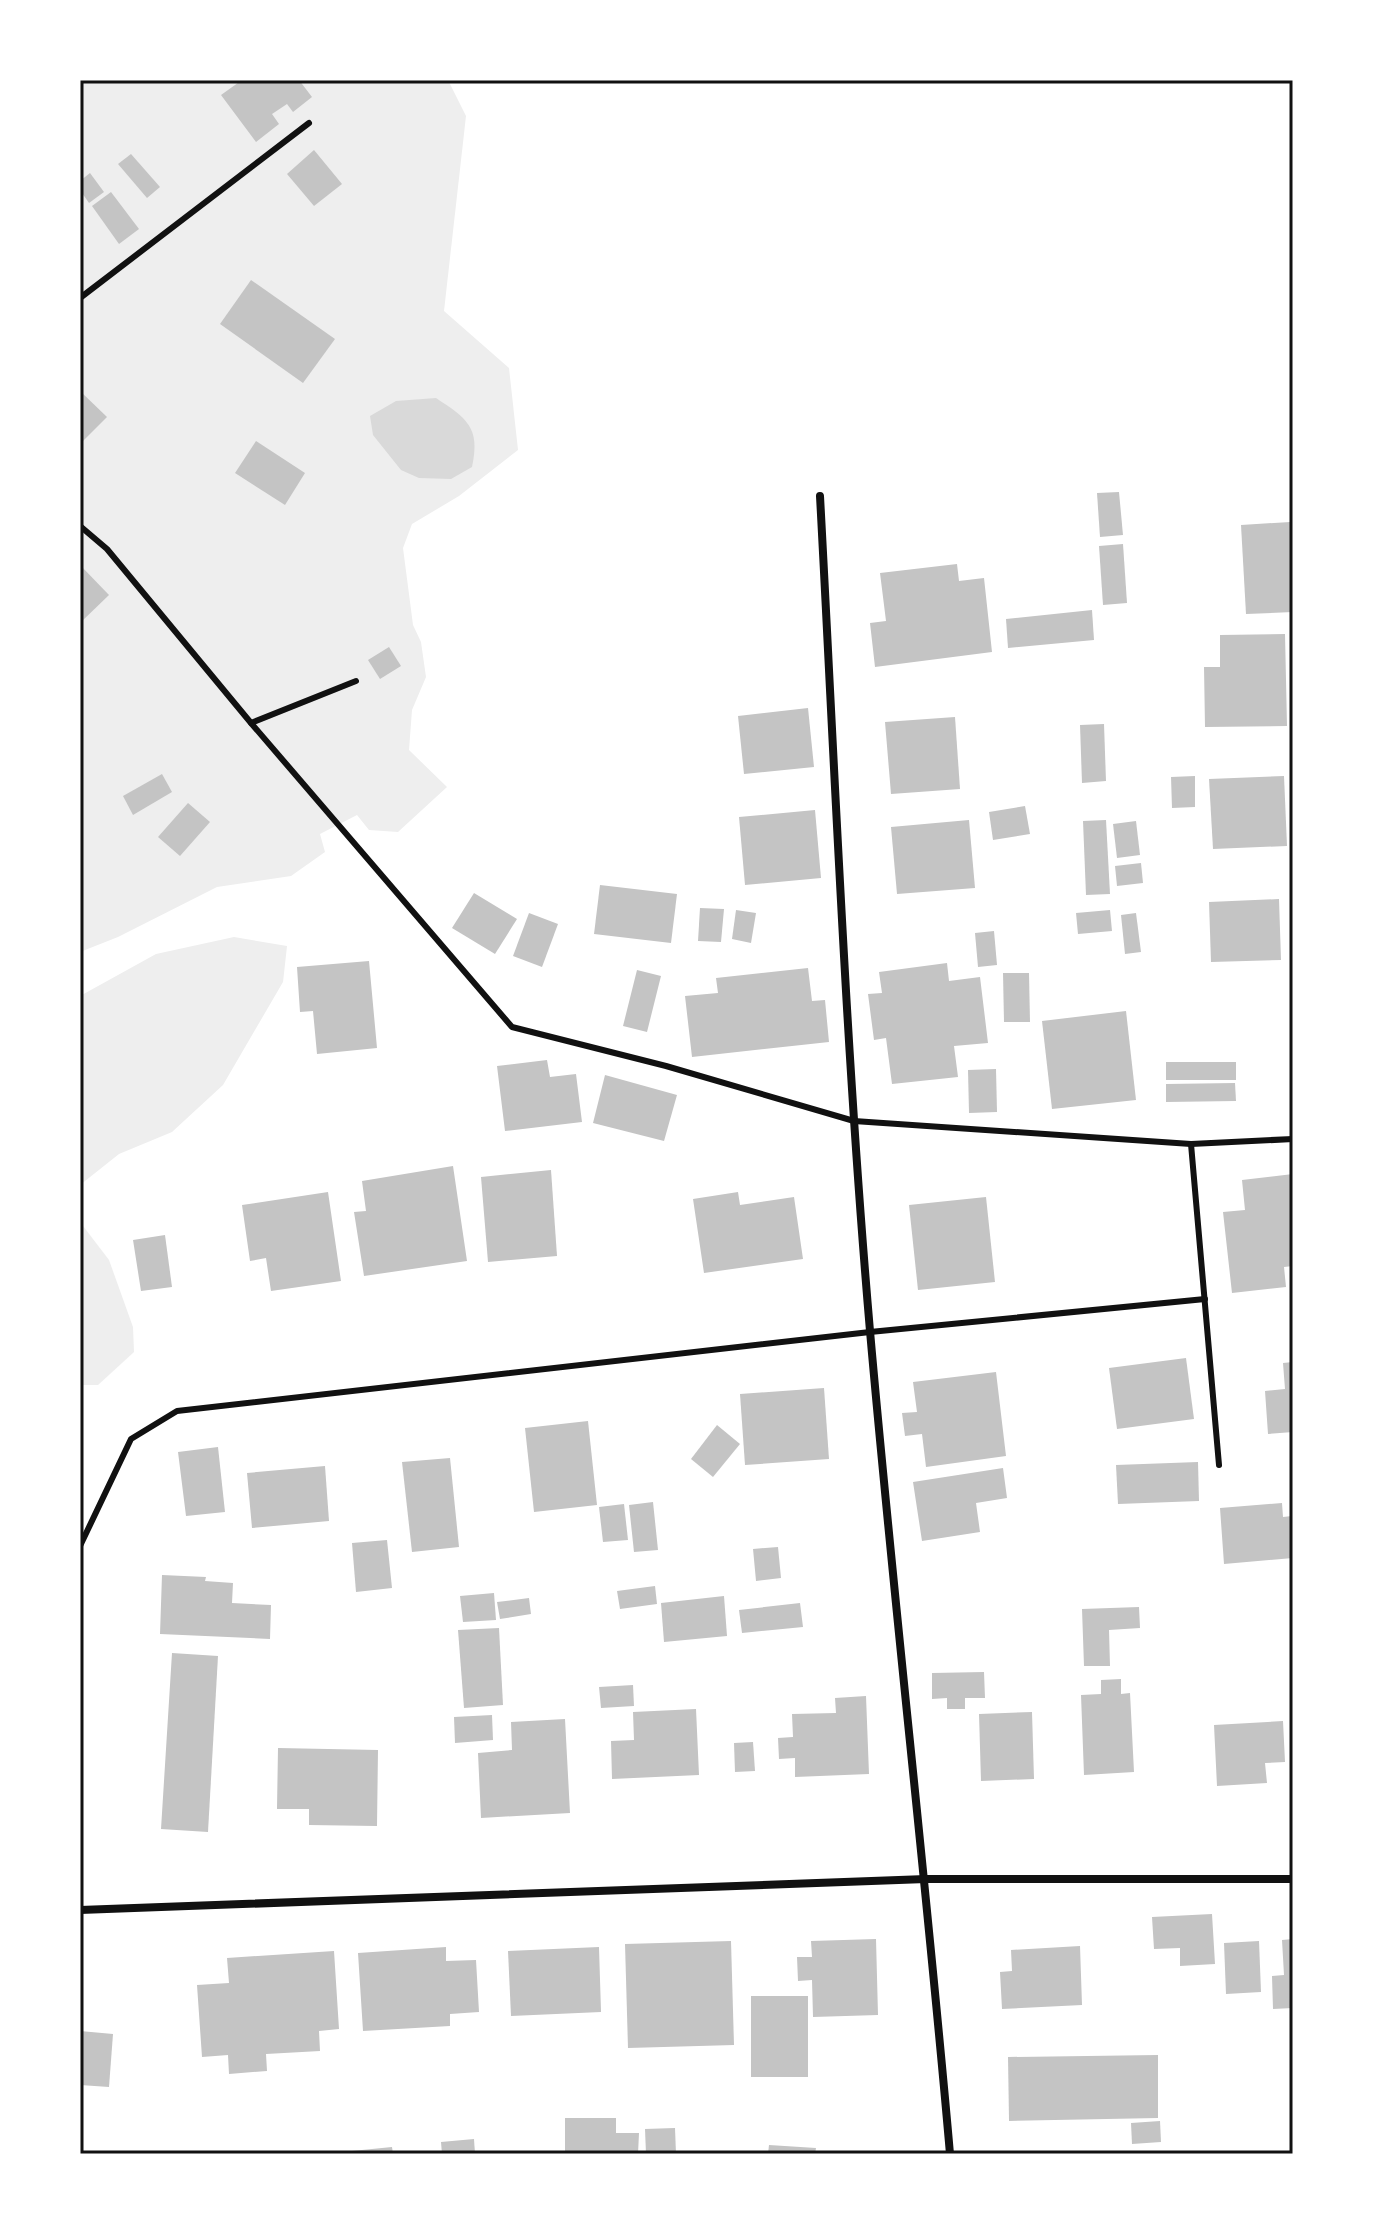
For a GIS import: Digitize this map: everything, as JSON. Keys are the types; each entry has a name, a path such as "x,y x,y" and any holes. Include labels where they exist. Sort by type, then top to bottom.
{"street":[{"path":"820,496 854,1121 870,1332 926,1879 950,2154"},
{"path":"80,1910 926,1879 1293,1879"}],"lane":[{"path":"80,298 309,123"},
{"path":"80,526 107,549 251,723 512,1027 666,1066 854,1121 1191,1144 1293,1139"},
{"path":"251,723 356,681"},
{"path":"1191,1144 1219,1465"},
{"path":"80,1546 131,1439 177,1411 870,1332 1205,1299"}],"shaded area":[{"path":"80,80 448,80 466,116 444,311 509,368 518,450 459,496 412,524 403,548 413,625 421,642 426,677 412,710 409,750 447,787 398,832 369,830 357,815 320,834 325,852 291,876 217,887 118,937 80,952"},
{"path":"436,398 463,418 469,425 474,442 472,467 451,479 419,478 401,470 373,435 370,416 396,401"},
{"path":"234,937 287,946 283,982 223,1085 172,1132 119,1154 80,1185 80,996 156,954"},
{"path":"80,1222 109,1260 133,1327 134,1352 98,1385 80,1385"}],"building":[{"path":"242,80 299,80 312,97 293,112 287,104 272,114 279,124 256,142 221,95"},
{"path":"314,150 342,184 314,206 287,174"},
{"path":"131,154 160,187 147,198 118,164"},
{"path":"90,173 104,192 89,203 80,190 80,181"},
{"path":"111,192 139,229 119,244 92,206"},
{"path":"251,280 335,339 303,383 220,324"},
{"path":"80,391 107,417 80,444"},
{"path":"256,441 305,473 285,505 235,473"},
{"path":"1119,492 1123,535 1100,537 1097,493"},
{"path":"1290,522 1293,612 1246,614 1241,525"},
{"path":"1123,544 1127,603 1103,605 1099,546"},
{"path":"957,564 959,581 984,578 992,652 875,667 870,623 886,621 880,573"},
{"path":"80,565 109,595 80,623"},
{"path":"1092,610 1094,640 1008,648 1006,619"},
{"path":"1285,634 1287,726 1205,727 1204,667 1220,667 1220,635"},
{"path":"389,647 401,666 380,679 368,660"},
{"path":"808,708 814,767 744,774 738,716"},
{"path":"955,717 960,789 891,794 885,722"},
{"path":"1104,724 1106,781 1082,783 1080,725"},
{"path":"162,774 172,792 133,815 123,796"},
{"path":"1195,776 1195,807 1172,808 1171,777"},
{"path":"1284,776 1287,846 1213,849 1209,779"},
{"path":"188,803 210,822 180,856 158,837"},
{"path":"1025,806 1030,834 993,840 989,812"},
{"path":"815,810 821,878 745,885 739,817"},
{"path":"969,820 975,888 897,894 891,827"},
{"path":"1106,820 1110,894 1086,895 1083,821"},
{"path":"1136,821 1140,855 1117,858 1113,824"},
{"path":"1141,863 1143,883 1117,886 1115,866"},
{"path":"600,885 677,894 671,943 594,934"},
{"path":"474,893 517,919 495,954 452,928"},
{"path":"1279,899 1281,960 1211,962 1209,902"},
{"path":"700,908 724,909 721,942 698,941"},
{"path":"736,910 756,913 751,943 732,939"},
{"path":"1110,910 1112,931 1078,934 1076,913"},
{"path":"529,913 558,924 542,967 513,956"},
{"path":"1136,913 1141,952 1125,954 1121,915"},
{"path":"994,931 997,965 978,967 975,933"},
{"path":"369,961 377,1048 317,1054 313,1011 300,1012 297,967"},
{"path":"947,963 949,981 980,977 988,1043 954,1046 958,1077 892,1084 886,1038 874,1040 868,994 882,993 879,972"},
{"path":"808,968 812,1001 825,1000 829,1042 692,1057 685,996 718,993 716,978"},
{"path":"637,970 661,976 647,1032 623,1026"},
{"path":"1003,973 1029,973 1030,1022 1004,1022"},
{"path":"1126,1011 1136,1100 1052,1109 1042,1021"},
{"path":"547,1060 550,1077 576,1074 582,1122 505,1131 497,1066"},
{"path":"1166,1062 1236,1062 1236,1080 1166,1080"},
{"path":"996,1069 997,1112 969,1113 968,1070"},
{"path":"605,1075 677,1095 664,1141 593,1123"},
{"path":"1235,1083 1236,1101 1166,1102 1166,1084"},
{"path":"453,1166 467,1261 364,1276 354,1212 366,1211 362,1181"},
{"path":"551,1170 557,1256 488,1262 481,1177"},
{"path":"1293,1174 1293,1266 1284,1267 1286,1287 1232,1293 1223,1212 1245,1210 1242,1180"},
{"path":"328,1192 341,1281 271,1291 266,1258 250,1261 242,1205"},
{"path":"738,1192 740,1205 794,1197 803,1259 704,1273 693,1199"},
{"path":"986,1197 995,1282 918,1290 909,1205"},
{"path":"165,1235 172,1287 141,1291 133,1240"},
{"path":"1186,1358 1194,1419 1117,1429 1109,1368"},
{"path":"1293,1362 1293,1432 1268,1434 1265,1391 1285,1389 1283,1363"},
{"path":"996,1372 1006,1456 926,1467 922,1434 905,1436 902,1413 917,1412 913,1382"},
{"path":"824,1388 829,1459 745,1465 740,1394"},
{"path":"588,1421 597,1505 534,1512 525,1428"},
{"path":"717,1425 740,1444 713,1477 691,1459"},
{"path":"218,1447 225,1512 186,1516 178,1452"},
{"path":"450,1458 459,1547 412,1552 402,1462"},
{"path":"1198,1462 1199,1501 1118,1504 1116,1465"},
{"path":"325,1466 329,1521 252,1528 247,1473"},
{"path":"1003,1468 1007,1498 976,1503 980,1532 922,1541 913,1482"},
{"path":"653,1502 658,1550 634,1552 629,1505"},
{"path":"1282,1503 1283,1517 1292,1516 1293,1558 1224,1564 1220,1508"},
{"path":"624,1504 628,1540 603,1542 599,1507"},
{"path":"387,1540 392,1588 356,1592 352,1543"},
{"path":"778,1547 781,1578 756,1581 753,1549"},
{"path":"162,1575 206,1577 205,1581 233,1583 232,1603 271,1605 270,1639 160,1634"},
{"path":"655,1586 657,1604 620,1609 617,1591"},
{"path":"494,1593 496,1620 463,1622 460,1596"},
{"path":"724,1596 727,1636 664,1642 661,1603"},
{"path":"529,1598 531,1614 500,1619 497,1602"},
{"path":"800,1603 803,1627 742,1633 739,1610"},
{"path":"1139,1607 1140,1628 1109,1630 1110,1666 1084,1666 1082,1609"},
{"path":"499,1628 503,1705 464,1708 458,1630"},
{"path":"172,1653 218,1656 208,1832 161,1829"},
{"path":"984,1672 985,1698 965,1698 965,1709 947,1709 947,1698 932,1699 932,1673"},
{"path":"1121,1679 1121,1694 1130,1693 1134,1772 1084,1775 1081,1695 1101,1694 1101,1680"},
{"path":"633,1685 634,1706 601,1708 599,1687"},
{"path":"866,1696 869,1774 795,1777 795,1758 779,1759 778,1738 793,1737 792,1714 836,1713 835,1698"},
{"path":"696,1709 699,1775 612,1779 611,1741 634,1740 633,1712"},
{"path":"1032,1712 1034,1779 981,1781 979,1714"},
{"path":"492,1715 493,1740 455,1743 454,1717"},
{"path":"565,1719 570,1813 481,1818 478,1753 512,1750 511,1722"},
{"path":"1283,1721 1285,1762 1265,1763 1267,1783 1217,1786 1214,1725"},
{"path":"753,1742 755,1771 735,1772 734,1743"},
{"path":"278,1748 378,1750 377,1826 309,1825 309,1809 277,1809"},
{"path":"1212,1914 1215,1964 1180,1966 1180,1948 1154,1949 1152,1917"},
{"path":"876,1939 878,2015 813,2017 812,1980 798,1981 797,1957 812,1957 811,1941"},
{"path":"1293,1939 1293,2008 1273,2009 1272,1976 1284,1975 1282,1940"},
{"path":"731,1941 734,2045 628,2048 625,1944"},
{"path":"1259,1941 1261,1992 1226,1994 1224,1943"},
{"path":"1080,1946 1082,2005 1002,2009 1000,1972 1012,1971 1011,1950"},
{"path":"446,1947 446,1961 476,1960 479,2012 450,2014 450,2026 363,2031 358,1953"},
{"path":"599,1947 601,2012 511,2016 508,1951"},
{"path":"334,1951 339,2029 319,2031 320,2051 266,2054 267,2071 229,2074 228,2055 202,2057 197,1985 229,1983 227,1958"},
{"path":"751,1996 808,1996 808,2077 751,2077"},
{"path":"80,2031 113,2034 109,2087 80,2085"},
{"path":"1158,2055 1158,2118 1009,2121 1008,2057"},
{"path":"565,2118 616,2118 616,2133 639,2133 638,2154 565,2154"},
{"path":"1160,2121 1161,2142 1132,2144 1131,2123"},
{"path":"675,2128 676,2154 646,2154 645,2129"},
{"path":"474,2139 475,2154 442,2154 441,2142"},
{"path":"769,2145 816,2148 815,2154 768,2154"},
{"path":"392,2147 393,2154 352,2154 352,2151"}]}
